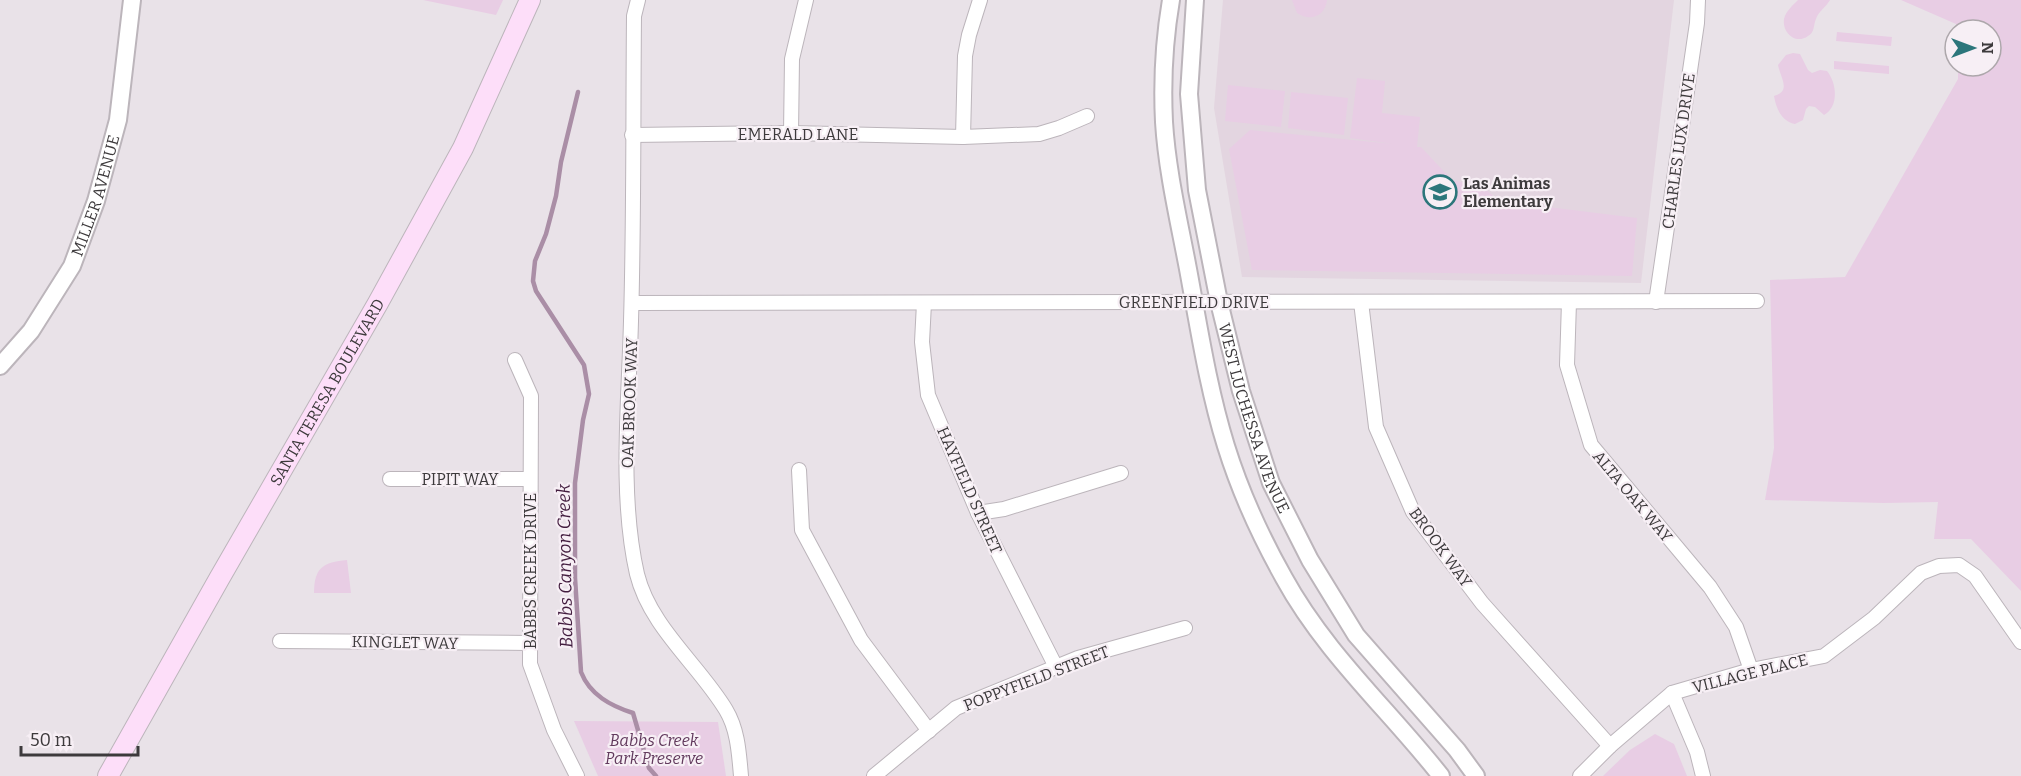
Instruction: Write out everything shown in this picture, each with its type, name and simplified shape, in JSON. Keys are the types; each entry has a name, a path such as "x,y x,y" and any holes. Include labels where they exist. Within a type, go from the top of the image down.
{"main road":[{"name":"SANTA TERESA BOULEVARD","path":"108,776 378,303 463,148 530,0"}],"street":[{"name":"MILLER AVENUE","path":"0,366 31,331 72,266 96,201 117,120 132,0"},
{"name":"OAK BROOK WAY","path":"638,0 634,16 632,303 627,488 629,532 644,598 727,711 738,740 741,776"},
{"path":"791,133 792,59 806,0"},
{"path":"963,137 965,56 980,0"},
{"name":"WEST LUCHESSA AVENUE","path":"1170,0 1163,77 1164,124 1175,200 1207,374 1226,447 1245,497 1284,579 1331,649 1442,776"},
{"name":"WEST LUCHESSA AVENUE","path":"1195,0 1189,94 1197,190 1219,302 1241,391 1271,483 1310,560 1356,636 1457,750 1476,776"},
{"name":"CHARLES LUX DRIVE","path":"1656,302 1697,23 1698,0"},
{"name":"EMERALD LANE","path":"632,135 791,133 963,137 1039,134 1087,116"},
{"name":"GREENFIELD DRIVE","path":"632,303 1757,301"},
{"name":"BROOK WAY","path":"1361,302 1376,427 1413,512 1482,603 1610,746"},
{"name":"ALTA OAK WAY","path":"1569,302 1567,365 1591,445 1710,587 1736,627 1751,670"},
{"name":"HAYFIELD STREET","path":"924,303 922,342 928,395 978,513 1056,667"},
{"name":"BABBS CREEK DRIVE","path":"515,360 531,396 530,664 554,730 577,776"},
{"path":"799,470 802,530 861,640 929,731"},
{"path":"978,513 1004,509 1121,473"},
{"name":"PIPIT WAY","path":"390,479 529,479"},
{"name":"VILLAGE PLACE","path":"1580,776 1610,746 1672,693 1751,670 1824,656 1874,618 1921,573 1939,566 1959,565 1975,576 2021,642"},
{"name":"POPPYFIELD STREET","path":"874,776 956,708 1078,658 1185,628"},
{"name":"KINGLET WAY","path":"280,641 530,643"},
{"path":"1672,693 1697,752 1703,776"}],"shaded area":[{"name":"Las Animas Elementary","path":"1223,0 1674,0 1641,283 1242,277 1214,108"}],"green space":[{"path":"423,0 503,0 496,15"},
{"path":"1292,0 1327,0 1320,14 1307,17 1297,13"},
{"path":"1798,0 1830,0 1817,16 1812,33 1799,39 1788,33 1784,24 1786,13"},
{"path":"1901,0 2021,0 2021,591 1971,539 1934,539 1938,502 1765,500 1774,448 1770,280 1845,277 1958,78 2003,78 2003,18 1943,18"},
{"path":"1837,32 1892,37 1891,46 1836,41"},
{"path":"1800,54 1812,73 1820,70 1827,71 1833,82 1835,95 1832,106 1824,115 1815,107 1809,106 1803,120 1795,124 1786,120 1780,113 1774,96 1779,94 1784,87 1778,65 1786,55"},
{"path":"1834,61 1889,66 1889,74 1834,69"},
{"path":"1357,78 1385,81 1382,113 1420,117 1417,147 1421,147 1452,180 1483,187 1499,201 1637,218 1632,276 1252,270 1229,149 1250,130 1394,144 1350,138"},
{"path":"1228,85 1285,91 1281,127 1225,121"},
{"path":"1291,92 1348,98 1344,135 1288,128"},
{"path":"347,560 351,593 314,593 314,584 322,568 332,562"},
{"name":"Babbs Creek Park Preserve","path":"574,721 718,722 726,776 598,776"},
{"path":"1655,734 1674,744 1687,776 1603,776 1630,750"}],"waterway":[{"name":"Babbs Canyon Creek","path":"578,92 561,162 556,196 546,234 535,261 533,281 536,291 584,365 589,394 583,420 575,483 575,578 581,672 590,687 602,698 633,713 649,768 656,776"}],"place":[{"name":"Las Animas Elementary","path":"1440,192"}]}
